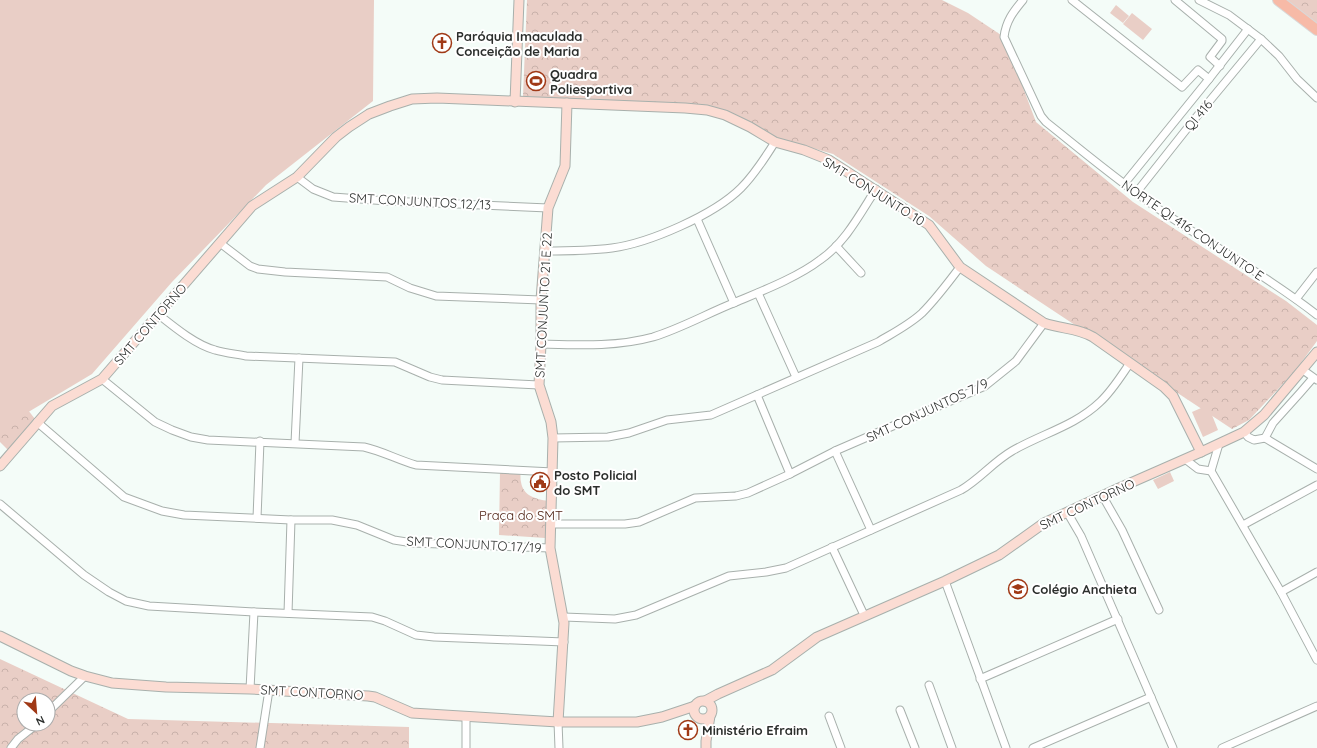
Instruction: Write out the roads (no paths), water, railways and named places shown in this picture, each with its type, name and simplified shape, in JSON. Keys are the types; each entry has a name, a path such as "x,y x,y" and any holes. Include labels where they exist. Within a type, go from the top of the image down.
{"main road":[{"path":"1278,0 1317,30"}],"street":[{"path":"516,102 519,0"},
{"path":"1072,0 1182,87 1198,70 1209,80"},
{"path":"1175,0 1222,39 1210,57 1220,66"},
{"path":"1199,0 1229,15 1261,38 1279,56 1297,79 1317,98"},
{"name":"NORTE QI 416 CONJUNTO E","path":"1019,1 1005,28 1004,37 1041,116 1046,122 1136,193 1296,299 1317,315"},
{"path":"1124,184 1209,80 1248,29"},
{"name":"QI 416","path":"1136,193 1261,38"},
{"name":"SMT CONJUNTO 10","path":"297,177 336,137 349,127 369,114 412,99 437,98 707,110 725,115 750,127 775,142 804,150 829,160 876,189 929,225 960,267 1044,324 1057,328 1069,328 1084,332 1105,344 1168,390 1183,414 1201,452"},
{"path":"1192,101 1195,106 1202,111"},
{"name":"SMT CONJUNTO 21 E 22","path":"558,722 564,642 564,617 550,548 553,438 539,385 541,300 548,208 565,166 568,103"},
{"path":"1184,110 1191,116 1193,121"},
{"path":"544,251 586,251 613,248 660,235 697,219 726,202 741,188 761,164 775,142"},
{"name":"SMT CONJUNTOS 12/13","path":"297,177 313,189 333,196 360,199 548,208"},
{"name":"SMT CONTORNO","path":"0,466 52,406 102,379 252,206 297,177"},
{"path":"541,344 594,345 628,342 651,337 675,329 758,293 802,272 821,260 836,246 856,220 876,189"},
{"path":"697,219 734,303"},
{"path":"220,243 250,266 258,269 285,272 387,277 410,288 436,296 541,300"},
{"path":"836,246 861,274"},
{"path":"553,438 608,437 667,420 711,416 796,377 878,342 903,327 922,313 941,292 960,267"},
{"path":"1296,299 1317,272"},
{"path":"758,293 796,377"},
{"path":"158,315 177,330 214,350 246,356 395,362 430,377 442,380 539,385"},
{"name":"SMT CONJUNTOS 7/9","path":"551,524 625,524 639,522 695,498 736,496 748,493 835,451 985,386 1016,361 1032,342 1044,324"},
{"name":"SMT CONTORNO","path":"0,636 85,676 125,684 368,696 375,697 412,713 466,717 558,722 637,722 677,713 696,713 705,719 709,708 732,688 772,670 817,637 864,615 945,581 999,555 1037,527 1066,512 1244,432 1264,415 1317,352"},
{"path":"295,443 299,358"},
{"path":"564,617 615,619 636,615 729,576 772,572 786,568 961,490 972,483 1000,458 1011,451 1067,425 1092,409 1112,389 1130,363"},
{"path":"1265,438 1273,423 1315,379 1303,370"},
{"path":"102,379 155,422 191,437 208,440 260,441 364,447 376,449 403,462 416,465 553,472"},
{"path":"757,395 790,474"},
{"path":"1264,415 1273,423"},
{"name":"SMT CONJUNTO 17/19","path":"37,422 124,497 173,514 291,520 332,520 357,524 394,540 413,543 550,548"},
{"path":"1244,432 1248,437 1254,440 1265,438 1317,469"},
{"path":"257,518 260,441"},
{"path":"1219,444 1211,471 1281,592 1317,659"},
{"path":"835,451 871,530"},
{"path":"1185,459 1198,469 1211,471"},
{"path":"1243,525 1317,486"},
{"path":"1102,496 1122,530 1159,610"},
{"path":"0,504 84,575 109,592 126,600 149,606 254,612 372,616 416,635 564,642"},
{"path":"1066,512 1081,536 1173,748"},
{"path":"288,613 291,520"},
{"path":"832,547 864,615"},
{"path":"1281,592 1317,572"},
{"path":"945,581 1006,748"},
{"path":"250,689 254,612"},
{"path":"980,679 1118,619"},
{"path":"56,704 85,676"},
{"path":"929,685 952,748"},
{"path":"260,748 268,690"},
{"path":"1033,748 1151,697"},
{"name":"SMT CONTORNO","path":"696,713 700,702 709,708"},
{"path":"1222,748 1317,706"},
{"path":"706,745 709,708"},
{"path":"900,710 915,748"},
{"path":"696,713 706,745"},
{"path":"830,716 841,748"},
{"path":"466,717 466,748"},
{"path":"558,722 559,748"},
{"path":"11,748 26,732"}],"place":[{"name":"Paróquia Imaculada Conceição de Maria","path":"442,43"},
{"name":"Quadra Poliesportiva","path":"536,81"},
{"name":"Posto Policial do SMT","path":"540,482"},
{"name":"Colégio Anchieta","path":"1018,589"},
{"name":"Ministério Efraim","path":"688,730"}],"park label":[{"name":"Praça do SMT","path":"521,515"}]}
